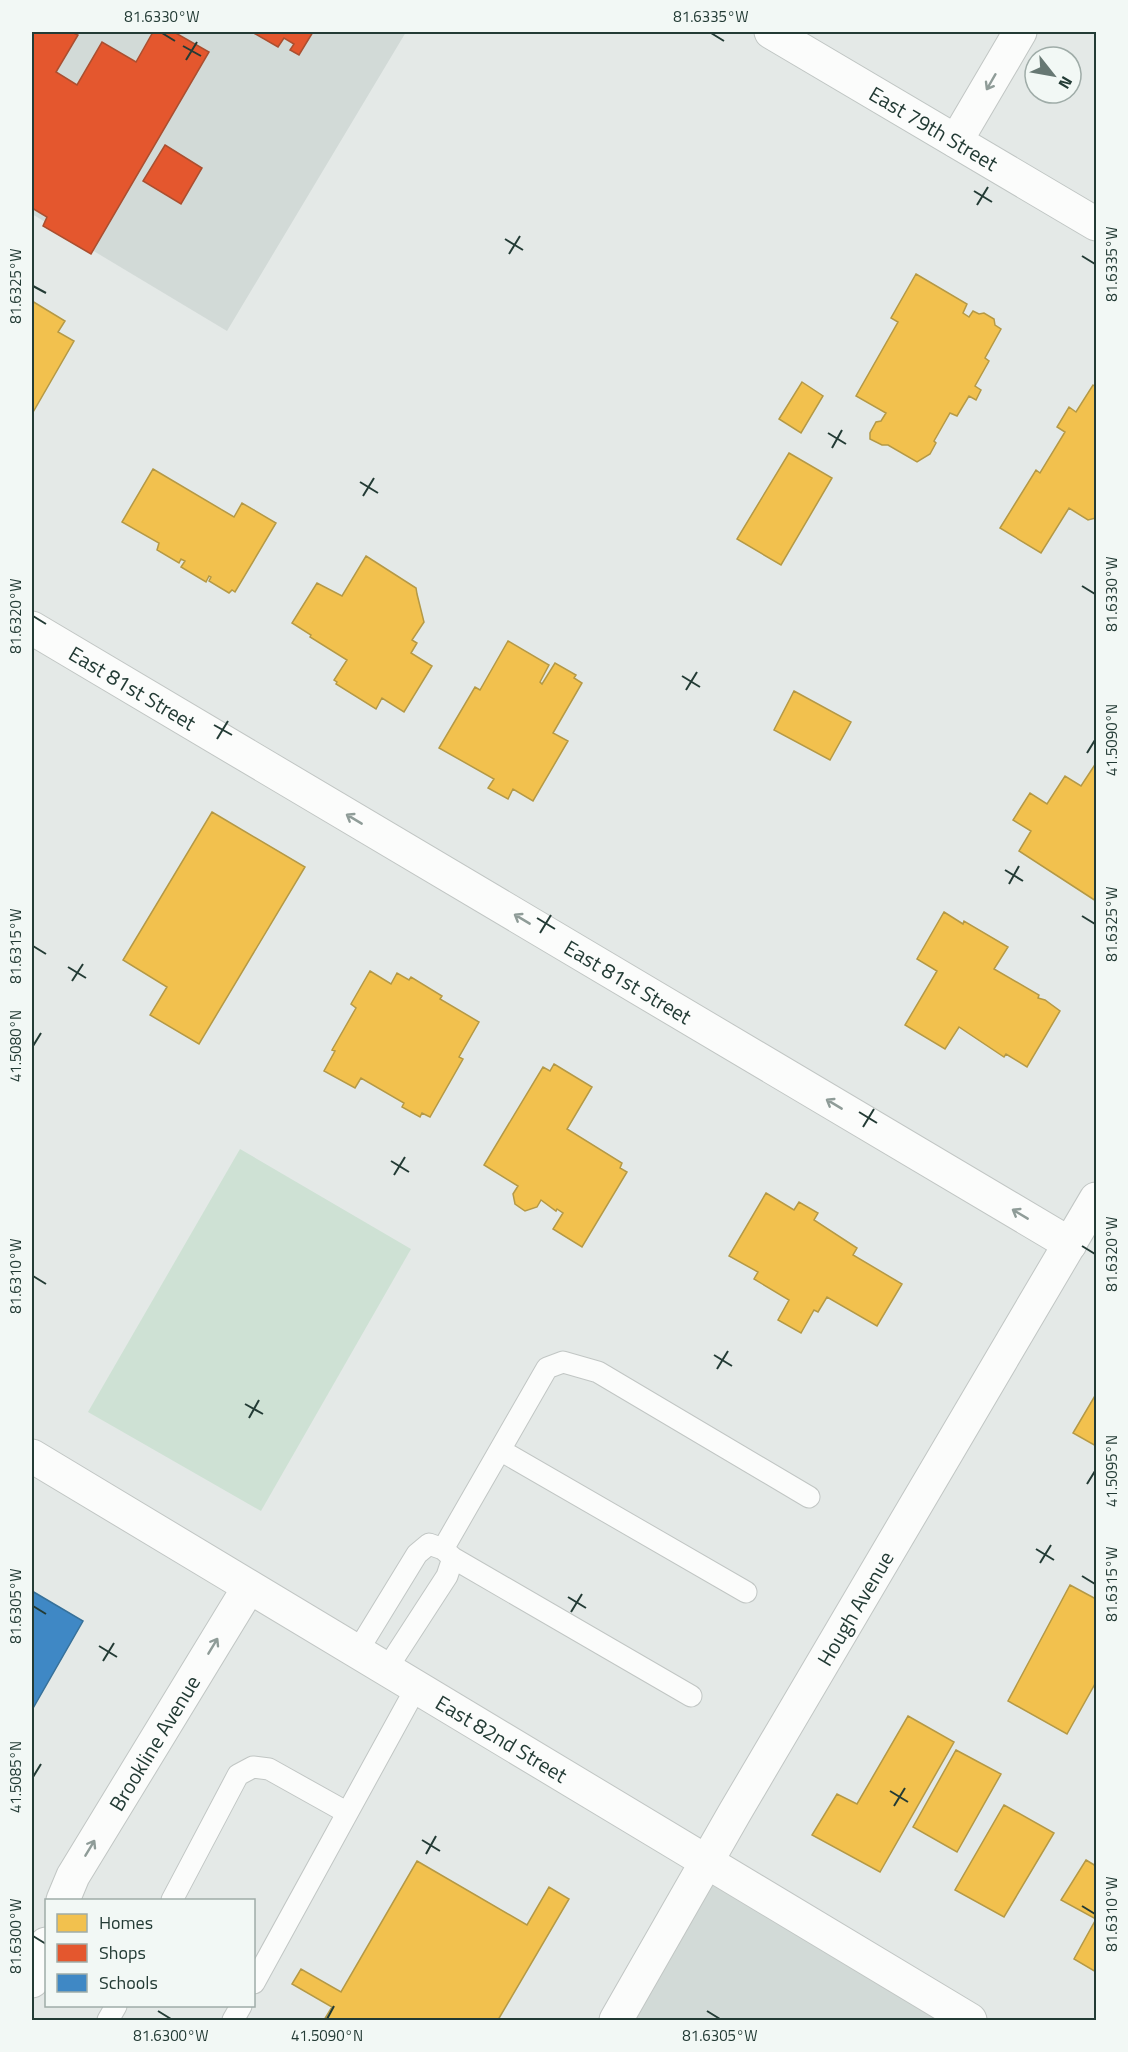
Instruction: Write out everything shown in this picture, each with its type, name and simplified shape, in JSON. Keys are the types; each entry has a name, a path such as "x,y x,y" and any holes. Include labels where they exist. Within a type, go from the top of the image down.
{"street":[{"name":"East 79th Street","path":"771,32 1096,224"},
{"path":"956,141 1020,32"},
{"name":"East 81st Street","path":"32,628 1086,1225"},
{"name":"Hough Avenue","path":"616,2020 706,1862 1086,1225"},
{"name":"East 82nd Street","path":"32,1456 970,2020"},
{"name":"Brookline Avenue","path":"63,1899 73,1876 249,1587"},
{"path":"32,1980 45,1947"}],"lane":[{"path":"386,1670 447,1576 448,1554 500,1450 547,1368 562,1362 598,1372 809,1497"},
{"path":"500,1450 746,1593"},
{"path":"357,1652 417,1554 429,1545 691,1696"},
{"path":"255,1981 416,1688"},
{"path":"173,1899 238,1775 253,1767 269,1769 346,1812"},
{"path":"233,2020 241,2007"}],"shaded area":[{"path":"32,32 406,32 227,331 32,214"},
{"path":"706,1862 970,2020 616,2020"}],"green space":[{"path":"240,1149 411,1249 261,1511 88,1412"}],"building: Homes":[{"path":"916,274 967,304 963,313 969,317 973,311 979,314 984,313 994,319 995,325 1001,329 985,358 989,361 975,386 981,390 976,400 969,396 957,416 950,413 934,441 936,443 930,454 917,462 888,445 882,445 870,439 870,433 876,422 881,421 886,413 856,396 898,322 891,318"},
{"path":"32,301 65,321 58,332 74,341 32,414"},
{"path":"802,382 823,396 801,433 779,419"},
{"path":"1093,385 1096,387 1096,518 1088,520 1069,508 1041,553 1000,528 1036,470 1040,473 1065,432 1057,427 1069,407 1076,412"},
{"path":"789,453 832,478 781,565 737,539"},
{"path":"153,469 234,517 242,503 276,523 235,592 232,590 229,593 209,581 211,577 209,576 206,582 181,567 185,561 181,559 179,563 157,550 159,543 122,522"},
{"path":"366,556 416,588 424,622 412,640 417,643 411,653 432,666 404,712 382,698 376,709 336,684 334,680 347,660 292,623 317,583 342,596"},
{"path":"508,641 549,665 540,682 542,684 555,663 576,675 574,678 582,683 553,733 568,741 533,801 513,789 508,799 488,788 494,779 439,748 475,687 480,690"},
{"path":"794,691 851,722 830,760 774,730"},
{"path":"1096,763 1096,901 1019,851 1031,831 1013,820 1030,793 1047,804 1065,776 1081,786"},
{"path":"212,812 305,867 199,1044 150,1015 167,987 123,960"},
{"path":"944,912 1008,947 994,969 1039,995 1038,998 1045,1000 1060,1011 1027,1067 1006,1054 1004,1057 959,1027 945,1049 905,1025 937,971 917,959"},
{"path":"370,971 391,984 397,973 409,980 411,977 442,996 440,999 479,1022 459,1057 463,1059 430,1117 422,1113 420,1117 402,1107 404,1103 361,1078 355,1088 324,1071 335,1051 332,1050 356,1008 351,1004"},
{"path":"554,1064 592,1087 567,1129 622,1163 620,1168 627,1172 582,1247 553,1229 563,1213 557,1209 556,1211 541,1200 537,1207 525,1211 515,1204 513,1194 518,1186 484,1165 543,1067 550,1071"},
{"path":"766,1193 794,1210 799,1202 818,1213 814,1220 857,1248 853,1255 902,1284 877,1326 827,1297 818,1312 814,1310 801,1333 778,1320 789,1300 754,1279 758,1272 729,1256"},
{"path":"1096,1394 1096,1446 1073,1433"},
{"path":"1070,1585 1096,1599 1096,1682 1067,1734 1008,1701"},
{"path":"908,1716 954,1742 880,1872 812,1835 837,1794 857,1804"},
{"path":"956,1750 1001,1774 957,1852 913,1827"},
{"path":"1004,1805 1054,1833 1004,1917 955,1890"},
{"path":"1086,1860 1096,1866 1096,1919 1061,1900"},
{"path":"417,1861 527,1925 549,1887 569,1899 498,2020 324,2020 332,2007 292,1984 301,1969 341,1992"},
{"path":"1096,1919 1096,1972 1074,1959"}],"building: Shops":[{"path":"32,32 71,32 78,35 56,72 77,85 102,42 136,62 153,32 174,32 209,52 91,254 43,226 47,217 32,208"},
{"path":"252,32 313,32 299,55 290,50 294,44 284,38 278,47"},
{"path":"165,145 202,168 181,204 143,181"}],"building: Schools":[{"path":"32,1591 83,1621 32,1710"}]}
